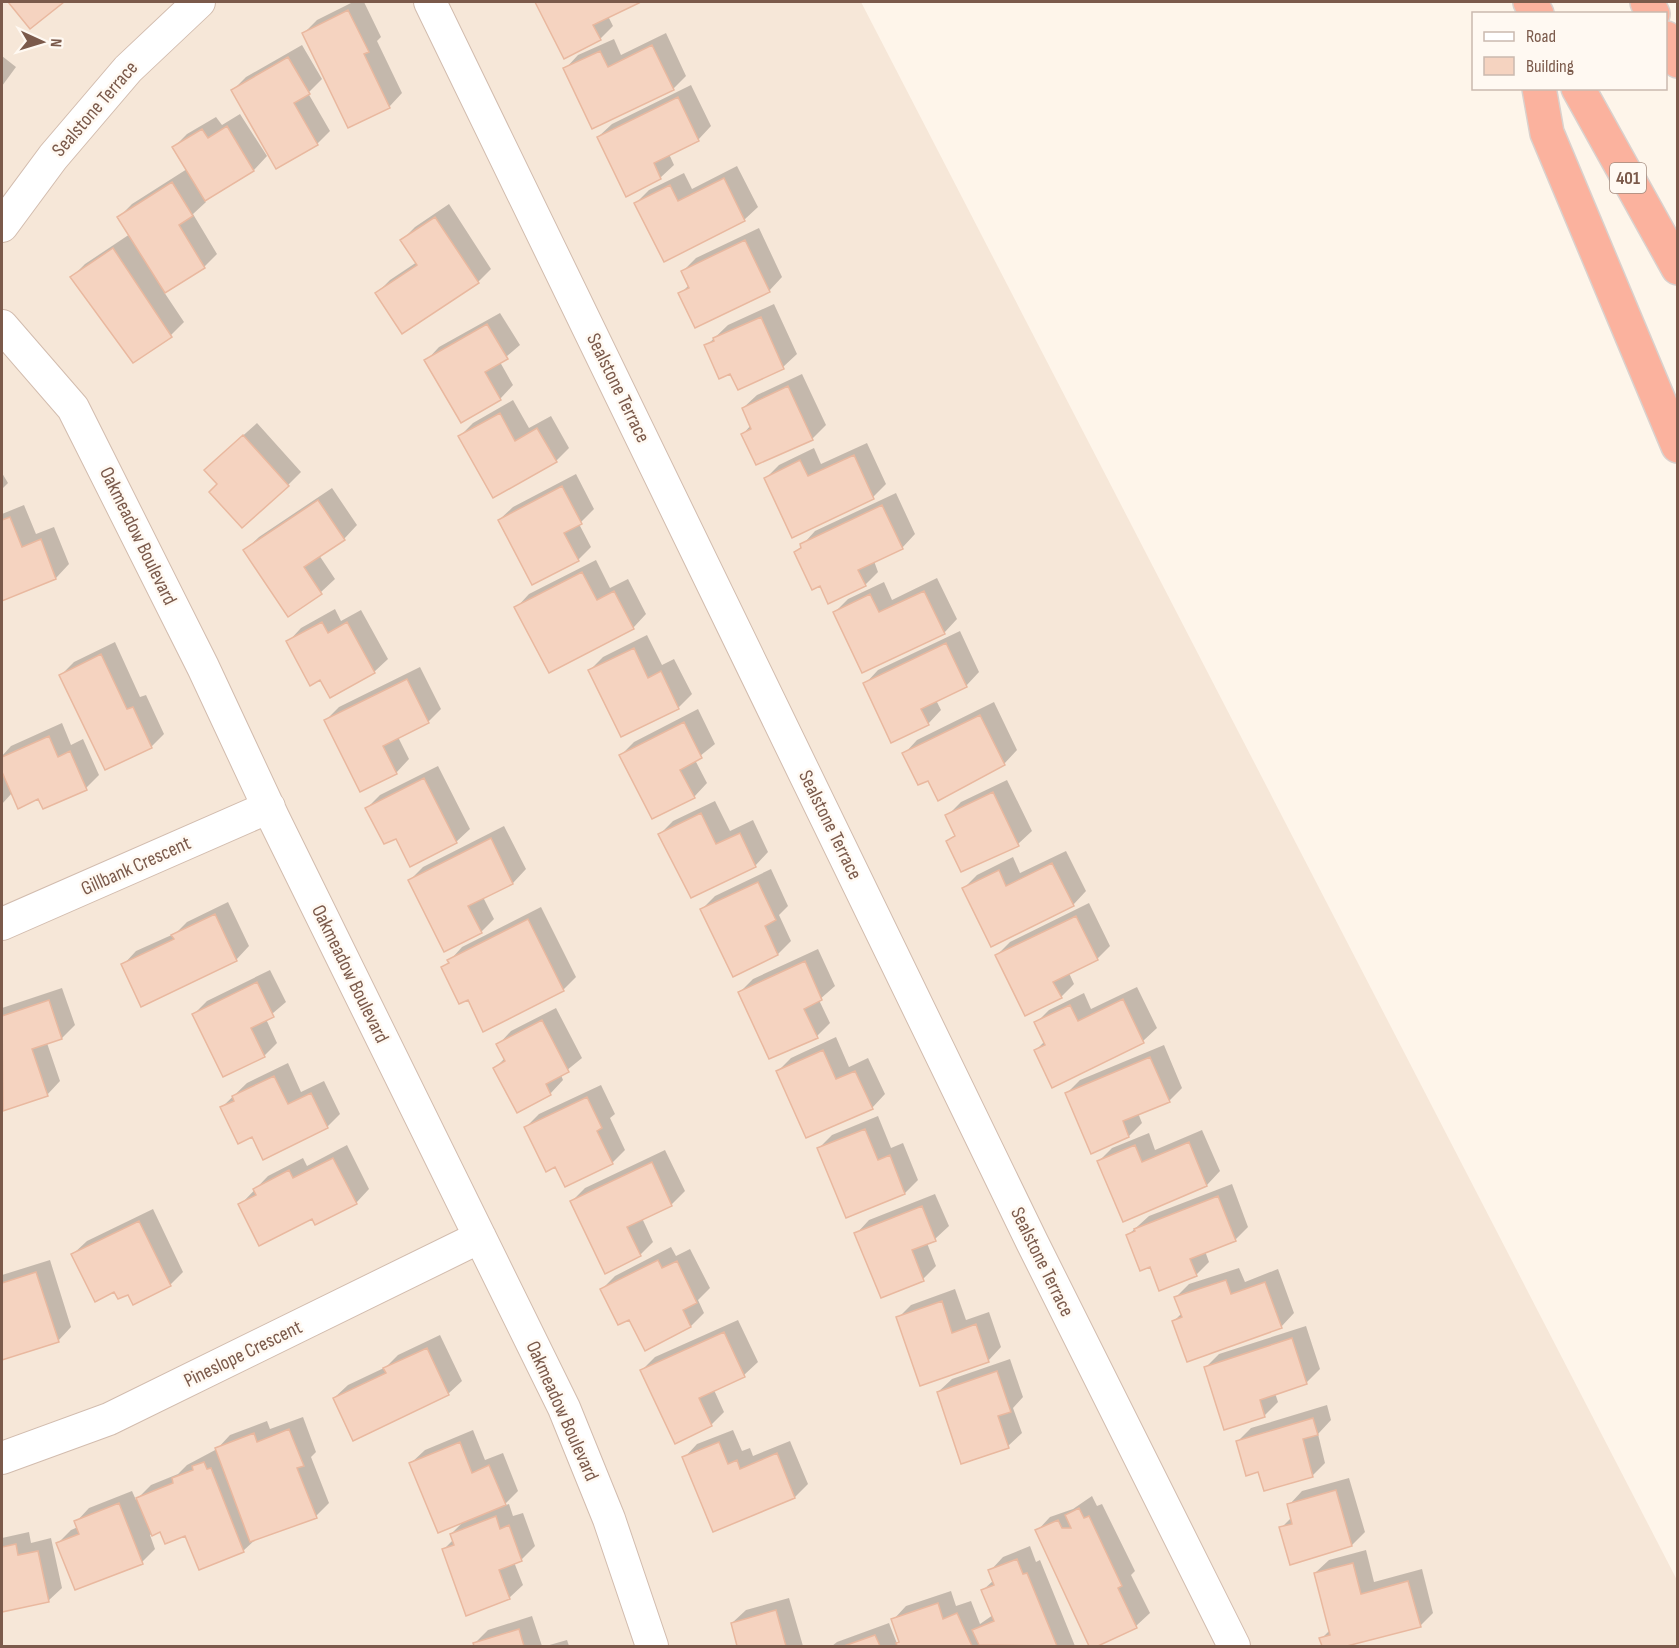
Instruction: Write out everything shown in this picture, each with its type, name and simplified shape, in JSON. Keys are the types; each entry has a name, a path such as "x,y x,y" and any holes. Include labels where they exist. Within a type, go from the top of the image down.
{"highway":[{"path":"1667,42 1677,61"},
{"path":"1539,90 1547,133 1677,446"},
{"name":"401","path":"1579,90 1677,268"}],"street":[{"name":"Sealstone Terrace","path":"2,226 53,157 128,69 199,2"},
{"name":"Sealstone Terrace","path":"430,2 1021,1220 1234,1647"},
{"name":"Oakmeadow Boulevard","path":"2,326 73,408 203,668 564,1408 609,1519 652,1647"},
{"name":"Gillbank Crescent","path":"2,924 269,807"},
{"name":"Pineslope Crescent","path":"2,1458 109,1419 480,1237"}],"shaded area":[{"path":"2,2 861,2 1677,1580 1677,1646 2,1646"}],"building":[{"path":"8,2 64,2 30,29"},
{"path":"535,2 639,3 593,25 601,40 564,59"},
{"path":"348,10 369,52 364,54 390,108 348,128 302,33"},
{"path":"652,45 674,90 592,129 563,68 600,51 608,67"},
{"path":"288,57 310,94 294,103 318,145 276,169 231,90"},
{"path":"678,97 699,141 654,163 661,179 626,197 597,137"},
{"path":"227,126 254,171 205,201 172,147 202,129 208,138"},
{"path":"724,178 745,221 664,262 634,203 670,185 678,201"},
{"path":"172,182 193,216 179,225 205,268 165,293 117,217"},
{"path":"435,217 479,283 402,334 375,293 417,265 400,240"},
{"path":"745,240 770,292 695,328 678,293 689,288 681,271"},
{"path":"113,248 172,337 133,363 70,277"},
{"path":"761,317 784,369 738,390 730,374 719,379 704,345 714,341 713,338"},
{"path":"487,324 508,359 485,372 501,400 461,423 424,360"},
{"path":"788,386 813,440 756,465 741,434 751,429 742,408"},
{"path":"500,413 515,441 537,428 557,462 493,498 458,436"},
{"path":"243,435 289,486 242,528 209,492 217,484 204,470"},
{"path":"854,455 874,499 792,538 764,478 800,460 808,476"},
{"path":"562,486 582,524 564,533 579,561 532,585 498,520"},
{"path":"318,500 345,540 304,567 322,594 288,617 243,550"},
{"path":"882,505 903,549 858,570 866,586 828,604 820,586 812,590 794,552 801,548 800,544"},
{"path":"10,517 22,547 41,539 56,579 2,601 2,520"},
{"path":"582,572 597,600 614,591 634,629 549,673 514,607"},
{"path":"924,591 945,634 862,673 833,612 870,594 879,612"},
{"path":"322,622 328,633 347,622 375,673 330,698 320,680 310,686 286,641"},
{"path":"946,643 967,687 921,709 929,725 891,743 863,683"},
{"path":"634,648 648,678 661,671 679,709 621,737 588,670"},
{"path":"101,654 127,709 133,707 152,748 105,770 59,675"},
{"path":"407,679 429,723 383,746 397,774 360,792 324,720"},
{"path":"980,715 1005,765 938,801 928,781 918,785 902,753"},
{"path":"684,722 702,758 680,770 695,798 652,819 619,755"},
{"path":"49,736 58,757 70,751 87,790 43,809 38,799 18,809 2,772 2,757"},
{"path":"424,778 457,843 410,867 396,839 384,844 365,808"},
{"path":"993,792 1019,846 961,872 946,841 955,836 945,815"},
{"path":"701,813 716,844 740,833 756,867 691,898 658,834"},
{"path":"491,838 513,884 468,906 482,933 444,952 408,880"},
{"path":"1052,863 1074,906 991,947 962,888 999,870 1006,886"},
{"path":"758,882 776,920 765,926 778,955 733,977 700,909"},
{"path":"215,914 237,961 141,1007 121,964 174,939 171,935"},
{"path":"1076,916 1098,960 1053,982 1062,998 1025,1016 995,955"},
{"path":"528,919 564,991 483,1032 468,1000 459,1004 441,967 449,963 447,960"},
{"path":"805,961 822,1000 804,1009 818,1038 769,1059 738,992"},
{"path":"257,982 274,1017 251,1028 265,1057 223,1077 192,1014"},
{"path":"1123,999 1144,1043 1052,1088 1034,1050 1045,1045 1034,1022 1070,1005 1078,1021"},
{"path":"49,1000 62,1039 32,1049 48,1096 3,1111 2,1016"},
{"path":"542,1020 569,1072 546,1084 551,1095 517,1113 493,1068 505,1061 496,1044"},
{"path":"823,1050 836,1079 855,1071 873,1109 806,1138 776,1071"},
{"path":"1150,1057 1170,1102 1123,1121 1129,1137 1091,1154 1065,1093"},
{"path":"274,1076 288,1104 311,1093 328,1128 263,1160 252,1137 238,1144 220,1107 234,1101 232,1096"},
{"path":"587,1097 602,1128 597,1131 613,1164 565,1187 555,1167 546,1172 524,1127"},
{"path":"865,1129 878,1160 890,1155 905,1194 846,1218 817,1148"},
{"path":"1189,1142 1207,1186 1123,1222 1097,1161 1135,1145 1142,1162"},
{"path":"333,1158 357,1204 315,1225 312,1219 259,1246 238,1204 256,1195 253,1189 289,1170 293,1178"},
{"path":"652,1162 672,1206 627,1227 641,1256 605,1274 570,1201"},
{"path":"1218,1196 1236,1241 1190,1259 1197,1276 1159,1291 1150,1267 1140,1271 1126,1235 1135,1231 1134,1229"},
{"path":"922,1206 936,1241 912,1250 924,1281 881,1298 854,1233"},
{"path":"139,1221 171,1286 133,1305 128,1295 118,1299 114,1292 95,1302 71,1254"},
{"path":"658,1260 662,1268 677,1261 697,1303 683,1310 691,1327 645,1351 629,1320 618,1325 600,1289"},
{"path":"36,1272 59,1342 2,1360 2,1283"},
{"path":"1226,1280 1231,1294 1265,1282 1282,1328 1187,1362 1172,1321 1182,1317 1174,1297"},
{"path":"942,1301 952,1333 976,1324 989,1362 920,1386 896,1317"},
{"path":"724,1332 745,1377 699,1398 712,1426 675,1444 640,1370"},
{"path":"1292,1338 1307,1384 1260,1400 1265,1417 1224,1430 1204,1367"},
{"path":"427,1348 449,1395 353,1441 333,1398 386,1373 383,1368"},
{"path":"997,1371 1011,1412 998,1416 1009,1448 961,1464 937,1392"},
{"path":"1313,1418 1318,1435 1303,1439 1313,1477 1264,1491 1258,1472 1246,1476 1236,1441"},
{"path":"289,1429 304,1466 297,1468 317,1518 250,1542 215,1448 254,1433 257,1442"},
{"path":"460,1442 472,1473 489,1465 506,1505 438,1533 409,1463"},
{"path":"719,1442 728,1464 737,1460 740,1469 777,1453 795,1498 713,1532 682,1457"},
{"path":"204,1462 207,1469 211,1468 244,1552 199,1570 185,1536 165,1544 160,1532 152,1536 136,1498 173,1483 172,1478 193,1470 192,1466"},
{"path":"1336,1490 1352,1546 1290,1565 1279,1527 1292,1524 1287,1504"},
{"path":"119,1503 143,1564 75,1590 56,1543 79,1534 74,1521"},
{"path":"1079,1508 1084,1518 1089,1516 1122,1586 1118,1588 1137,1628 1098,1646 1089,1646 1035,1530 1058,1520 1062,1528 1071,1528 1065,1515"},
{"path":"496,1516 500,1529 509,1525 522,1561 499,1570 510,1599 466,1616 442,1549 454,1545 450,1534"},
{"path":"16,1544 18,1555 38,1551 49,1602 2,1612 2,1547"},
{"path":"1017,1559 1023,1574 1027,1573 1057,1646 979,1645 972,1630 994,1621 981,1590 994,1585 988,1570"},
{"path":"1353,1563 1361,1594 1408,1581 1421,1627 1347,1646 1322,1646 1319,1638 1330,1635 1314,1573"},
{"path":"938,1603 943,1619 957,1613 972,1646 897,1646 896,1643 899,1642 891,1619"},
{"path":"776,1610 786,1646 737,1646 731,1623"},
{"path":"519,1629 524,1646 474,1646 473,1643"},
{"path":"875,1635 880,1646 844,1646"}]}
